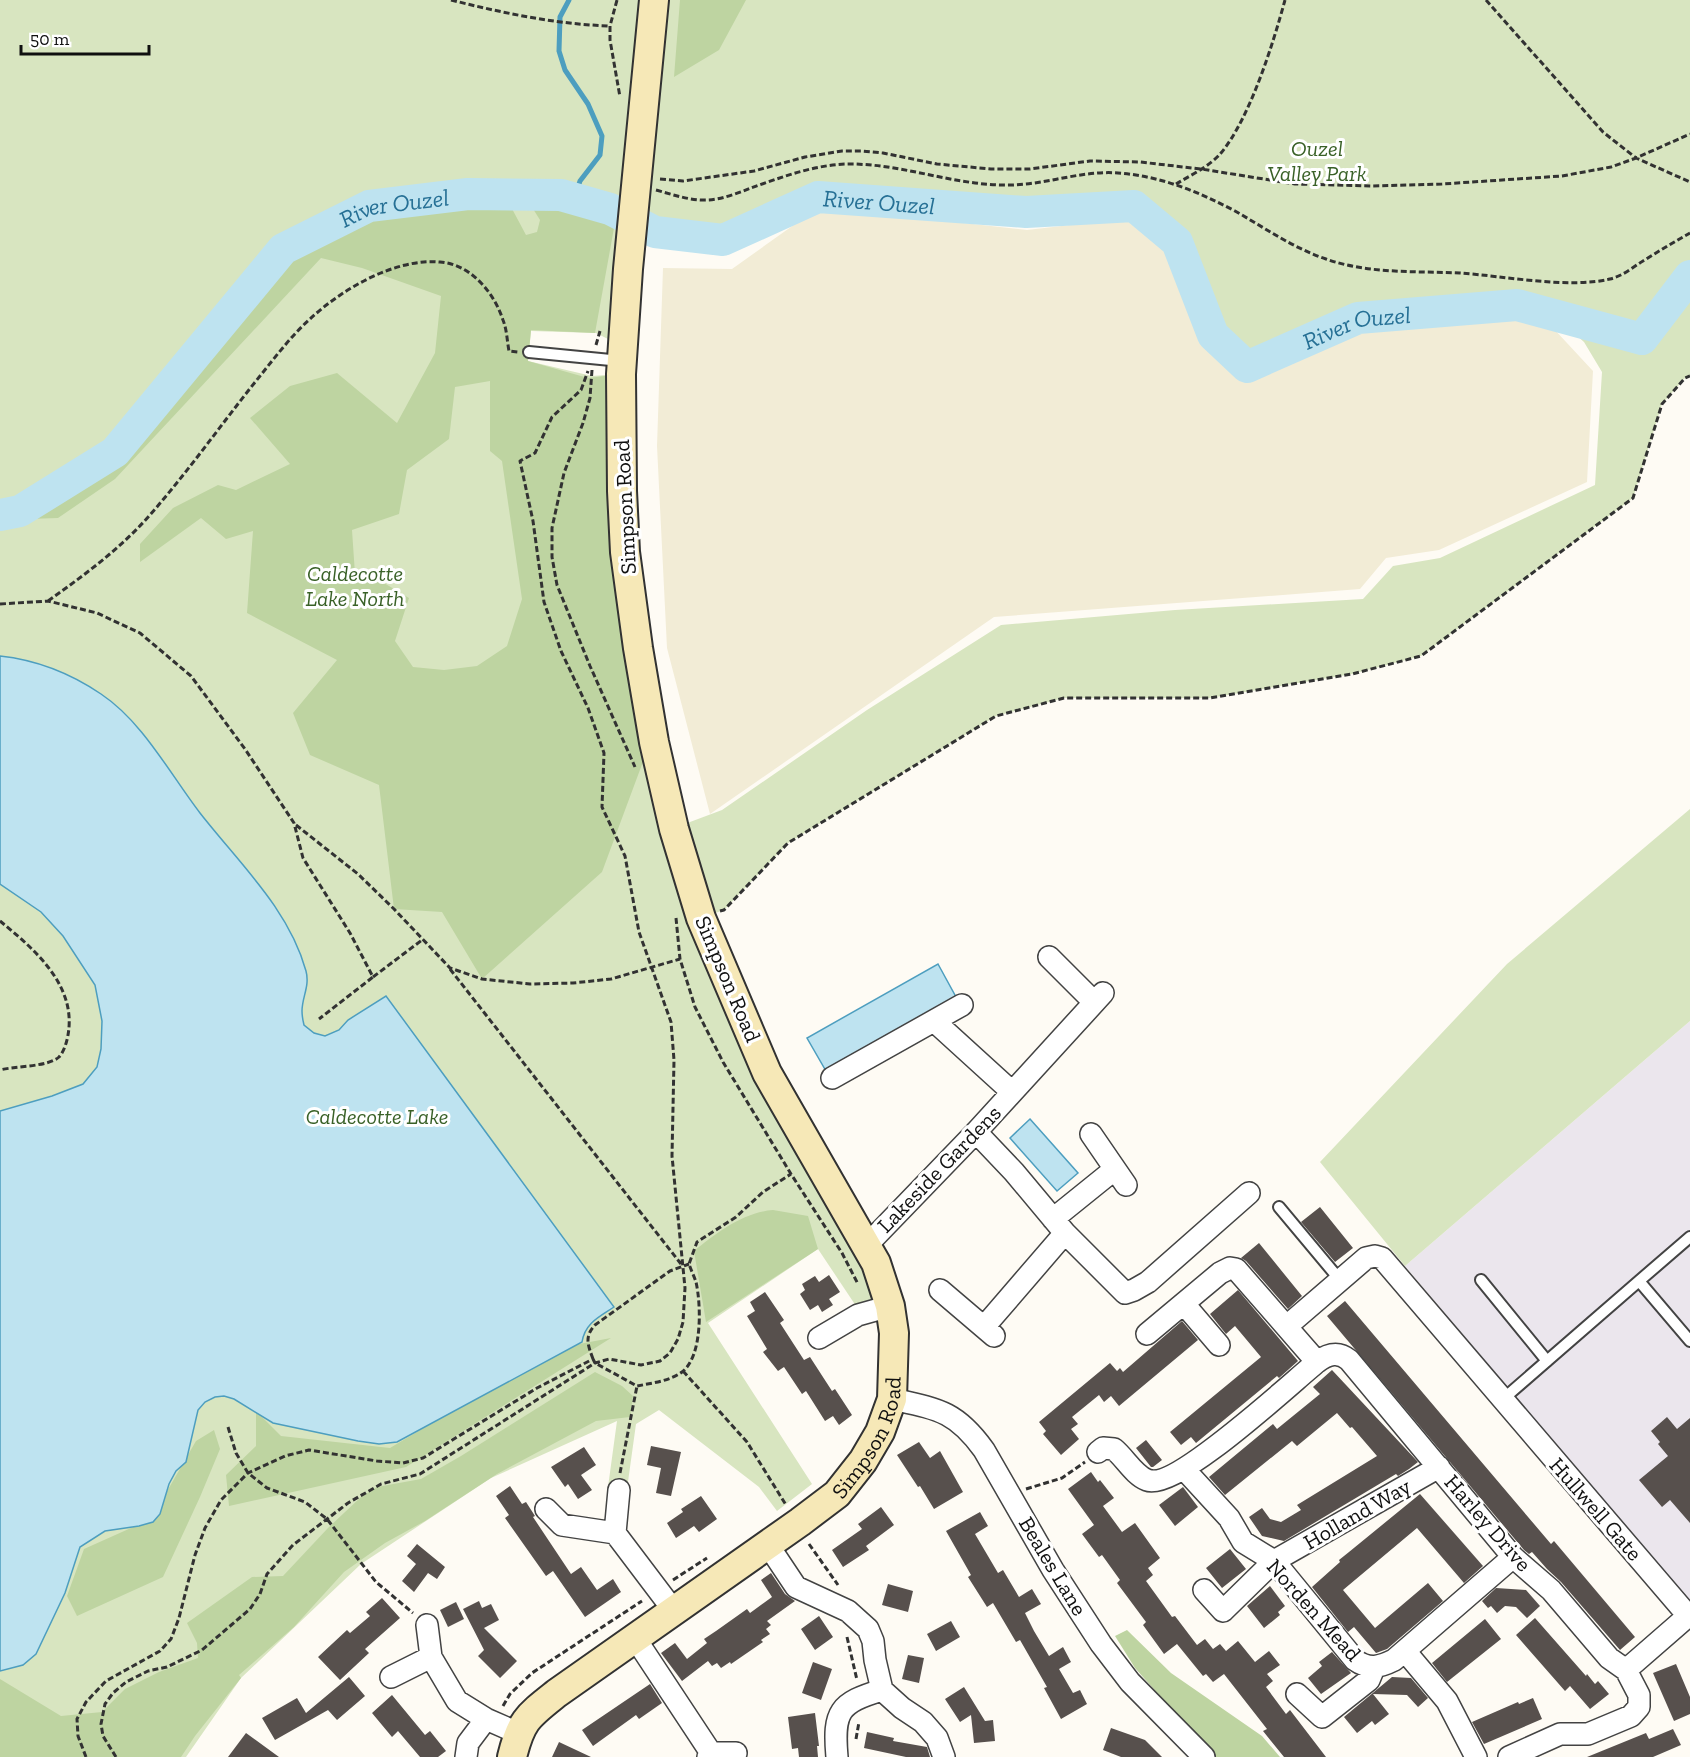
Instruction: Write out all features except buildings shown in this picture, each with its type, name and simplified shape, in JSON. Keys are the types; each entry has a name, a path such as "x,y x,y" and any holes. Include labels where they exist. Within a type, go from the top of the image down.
{"street":[{"name":"Simpson Road","path":"502,1733 635,1638 666,1601 768,1545 837,1494 863,1461 880,1432 892,1400 894,1333 880,1309 876,1263 767,1073 689,923 638,648 625,552 621,361 654,0"},
{"name":"Lakeside Gardens","path":"866,1246 1099,998 1049,957"},
{"path":"832,1078 962,1005"},
{"name":"Lakeside Gardens","path":"934,1021 1012,1092"},
{"path":"976,1131 1059,1226 1125,1293 1148,1282 1249,1192"},
{"path":"940,1290 989,1331 1059,1226 1120,1177 1091,1134"},
{"name":"Hullwell Gate","path":"1287,1326 1366,1258 1375,1256 1382,1258 1689,1617"},
{"path":"1098,1452 1103,1448 1114,1449 1140,1476 1147,1480 1161,1480 1202,1458 1317,1362 1236,1269 1224,1270 1147,1334"},
{"path":"1184,1304 1219,1345"},
{"path":"819,1338 858,1315 880,1309"},
{"name":"Harley Drive","path":"1317,1362 1333,1354 1346,1358 1513,1557 1551,1590 1609,1658 1626,1670"},
{"name":"Beales Lane","path":"892,1400 923,1406 954,1417 970,1431 984,1450 1053,1570 1101,1644 1130,1682 1204,1757"},
{"name":"Holland Way","path":"1204,1590 1223,1611 1274,1561 1439,1467"},
{"name":"Norden Mead","path":"1184,1469 1228,1518 1243,1542 1274,1561 1355,1660 1365,1666 1374,1668 1386,1664 1405,1652 1513,1557"},
{"path":"619,1490 615,1533 666,1601"},
{"path":"546,1509 562,1525 615,1533"},
{"path":"768,1545 796,1587 848,1611 868,1629 873,1641 882,1690 902,1708 924,1722 937,1738 944,1757"},
{"path":"1509,1757 1560,1734 1588,1734 1631,1716 1639,1707 1640,1695 1626,1670 1689,1617"},
{"path":"427,1625 431,1657 457,1701 502,1733"},
{"path":"635,1638 709,1755 736,1753"},
{"path":"1405,1652 1447,1701 1476,1757"},
{"path":"391,1677 431,1657"},
{"name":"Norden Mead","path":"1297,1694 1322,1717 1368,1680 1374,1668"},
{"path":"837,1757 835,1734 838,1716 846,1704 882,1690"},
{"path":"466,1757 468,1743 502,1733"}],"lane":[{"path":"529,352 621,361"},
{"path":"1279,1207 1340,1280"},
{"path":"1502,1400 1690,1237"},
{"path":"1482,1280 1548,1361"},
{"path":"1640,1281 1690,1341"}],"path":[{"path":"451,0 571,24 610,26"},
{"path":"617,0 610,26 610,40 621,99"},
{"path":"1176,184 1220,154 1235,133 1247,109 1275,36 1285,0"},
{"path":"1486,0 1603,132 1636,158 1690,182"},
{"path":"636,186 754,171 842,151 883,153 937,164 991,169 1030,169 1090,162 1140,162 1295,184 1373,186 1562,176 1611,167 1690,134"},
{"path":"636,186 695,200 712,200 802,172 826,166 850,164 978,184 1007,186 1035,184 1104,172 1153,177 1176,184 1326,259 1382,270 1459,273 1573,283 1610,279 1623,274 1690,233"},
{"path":"48,601 92,569 148,517 310,318 350,288 405,264 426,261 451,263 470,273 485,287 503,320 509,351 529,352"},
{"path":"116,1757 103,1736 101,1724 105,1704 113,1693 126,1682 148,1671 167,1667 202,1650 250,1609 260,1594 267,1574 293,1545 348,1503 381,1484 420,1474 595,1363 609,1359 641,1365 660,1361 670,1353 678,1339 683,1322 685,1288 672,1156 674,1060 671,1022 639,932 625,855 602,807 604,753 588,708 561,651 544,602 533,521 520,462 535,453 552,417 581,390 593,357"},
{"path":"689,923 724,909 788,843 996,717 1064,698 1210,698 1352,674 1421,656 1633,498 1662,404 1685,378 1690,376"},
{"path":"0,604 48,601 97,613 140,633 191,676 245,749 294,824 303,858 350,933 373,977"},
{"path":"294,824 358,874 450,968 682,1265"},
{"path":"0,921 39,955 53,972 69,1009 70,1025 67,1041 59,1056 46,1063 0,1070"},
{"path":"319,1019 422,939"},
{"path":"450,968 482,979 530,984 573,983 611,978 680,959"},
{"path":"689,1264 670,1271 588,1332 586,1342 595,1363 637,1386 663,1381 683,1371 697,1347 699,1311 696,1281 689,1264 697,1242 736,1217 763,1192 791,1174 880,1309"},
{"path":"86,1757 78,1736 77,1719 86,1702 106,1680 160,1651 171,1639 180,1618 195,1555 205,1528 221,1500 248,1473 285,1455 309,1450 403,1463 423,1458 537,1388 593,1359"},
{"path":"683,1371 747,1442 786,1505"},
{"path":"619,1490 619,1478 637,1386"},
{"path":"228,1427 236,1453 248,1473 267,1488 305,1502 327,1520 376,1582 427,1625"},
{"path":"1009,1494 1062,1478 1098,1452"},
{"path":"502,1733 510,1694 532,1673 666,1601 707,1557"}],"shaded area":[{"path":"819,207 1027,230 1131,218 1169,251 1203,343 1245,379 1362,327 1517,318 1554,329 1593,371 1587,482 1439,550 1386,558 1360,589 994,617 710,814 667,648 657,446 663,268 732,269"},
{"path":"1690,1021 1690,1605 1405,1266"}],"green space":[{"name":"Caldecotte Lake","path":"0,0 1690,0 1690,376 1685,378 1662,404 1633,498 1421,656 1352,674 1210,698 1064,698 996,716 788,843 724,910 701,918 890,1306 856,1306 818,1249 708,1323 812,1484 777,1511 759,1487 659,1410 636,1424 627,1489 608,1487 617,1421 491,1478 361,1564 241,1678 186,1757 0,1757","holes":["818,197 1026,212 1134,206 1177,242 1213,335 1247,367 1358,318 1517,305 1554,315 1584,342 1602,372 1595,485 1440,558 1393,566 1363,599 1175,610 1001,625 867,710 722,810 674,828 621,429 621,374 592,376 528,361 531,331 596,333 622,346 632,221 655,232 723,240"]},
{"path":"680,0 746,0 719,50 674,77"},
{"name":"Caldecotte Lake North","path":"530,204 563,206 616,217 595,333 531,330 528,361 588,378 621,374 644,759 602,872 482,979 442,912 394,909 379,785 310,755 293,713 337,660 247,613 253,531 226,539 201,518 140,562 140,544 173,508 218,485 236,490 290,464 250,418 290,386 337,373 397,423 435,353 441,296 362,268 321,258 115,479 58,518 27,519 127,455 171,398 296,254 373,218 510,205 526,235 537,232 540,220","holes":["490,381 490,451 502,461 522,599 507,646 477,666 444,670 413,667 395,641 409,598 379,580 355,574 352,530 399,514 407,470 449,439 455,387"]},
{"path":"1690,809 1690,1021 1405,1266 1320,1162 1507,964"},
{"path":"773,1210 808,1216 818,1249 706,1322 694,1251 741,1219"},
{"path":"611,1338 406,1467 229,1506 226,1475 256,1446 256,1411 281,1436 390,1448 558,1348"},
{"path":"595,1372 622,1386 633,1396 630,1417 596,1421 497,1474 425,1521 385,1543 344,1572 294,1627 239,1675 241,1678 181,1757 0,1757 0,1679 61,1716 102,1712 125,1689 159,1672 198,1658 197,1643 187,1623 252,1577 283,1576 361,1497 377,1487 421,1479"},
{"path":"214,1430 220,1449 163,1577 77,1616 67,1596 84,1549 151,1519 196,1441"},
{"path":"1127,1630 1171,1673 1262,1736 1280,1757 1214,1757 1135,1668 1115,1636"}],"water":[{"name":"Caldecotte Lake","path":"0,656 40,664 65,674 101,694 130,719 155,749 200,813 261,888 288,927 307,976 302,1011 304,1025 314,1033 325,1036 339,1030 348,1020 386,996 614,1307 589,1325 582,1342 397,1442 379,1444 358,1441 273,1423 234,1399 224,1396 205,1402 198,1410 186,1462 176,1471 169,1484 160,1514 153,1522 105,1531 80,1547 65,1593 36,1654 23,1665 0,1671 0,1111 52,1096 83,1084 97,1067 101,1049 102,1021 95,985 63,936 41,912 0,884"},
{"path":"938,964 956,997 826,1071 807,1038"},
{"path":"1030,1119 1078,1173 1057,1191 1010,1138"}],"waterway":[{"path":"569,0 560,17 559,51 565,70 588,104 602,136 600,155 580,181 574,199"},
{"name":"River Ouzel","path":"0,515 20,511 115,452 283,249 369,206 468,194 561,195 610,209 655,232 723,240 818,197 1026,212 1134,206 1177,242 1213,335 1247,367 1358,318 1517,305 1642,339 1690,276"}],"park label":[{"name":"Ouzel Valley Park","path":"1317,160"}]}
